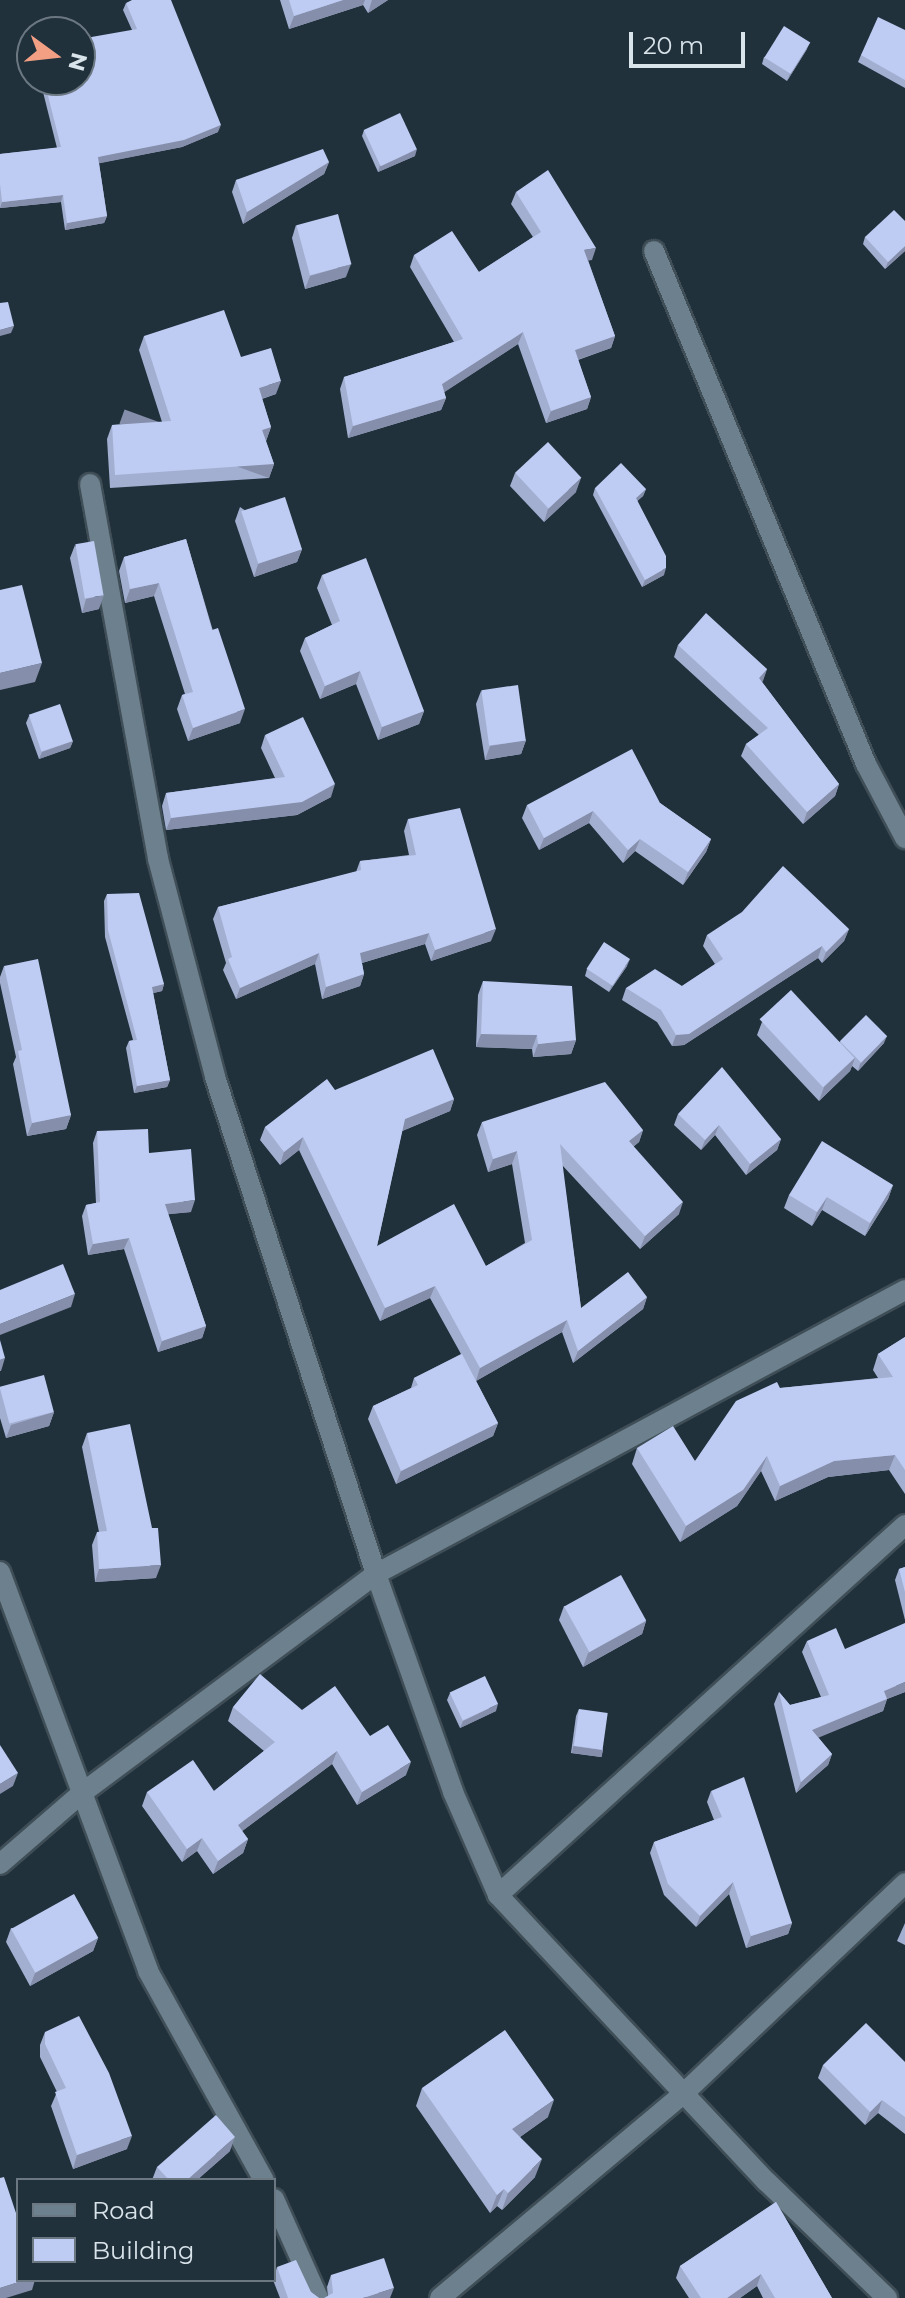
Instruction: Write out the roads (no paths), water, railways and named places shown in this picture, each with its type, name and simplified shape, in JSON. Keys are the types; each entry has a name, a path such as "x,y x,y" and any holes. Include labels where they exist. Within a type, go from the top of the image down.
{"street":[{"path":"654,251 866,764 905,838"},
{"path":"90,484 166,889 215,1077 376,1574 453,1792 498,1895 684,2093 887,2298"},
{"path":"0,1864 82,1793 376,1574 905,1290"},
{"path":"498,1895 905,1525"},
{"path":"0,1572 148,1971 263,2178"},
{"path":"440,2298 684,2093 905,1883"},
{"path":"276,2204 318,2298"}]}
